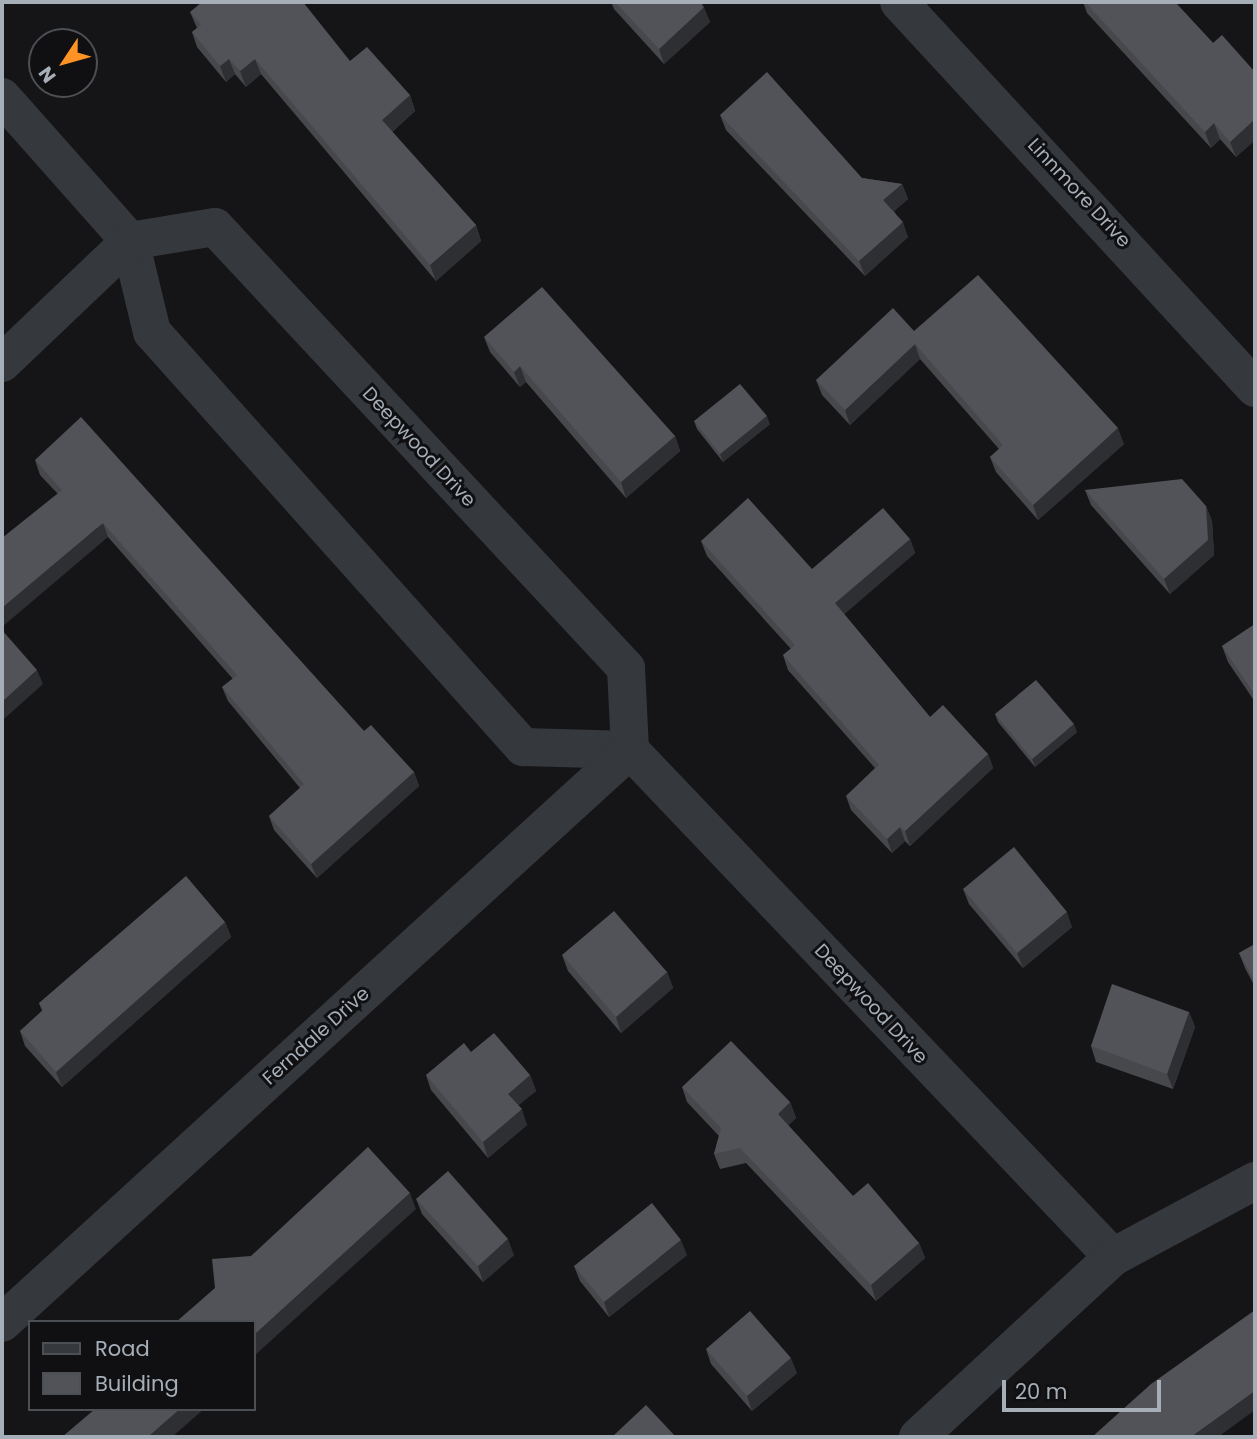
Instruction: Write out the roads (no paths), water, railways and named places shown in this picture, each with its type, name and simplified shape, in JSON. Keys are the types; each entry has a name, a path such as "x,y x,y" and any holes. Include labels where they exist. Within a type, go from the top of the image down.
{"street":[{"name":"Linnmore Drive","path":"899,2 1255,388"},
{"path":"2,97 130,241 152,332 523,747 630,750"},
{"name":"Deepwood Drive","path":"130,241 215,227 626,668 630,750 1113,1257"},
{"path":"2,363 130,241"},
{"name":"Ferndale Drive","path":"2,1323 630,750"},
{"path":"918,1437 1113,1257 1255,1181"}]}
